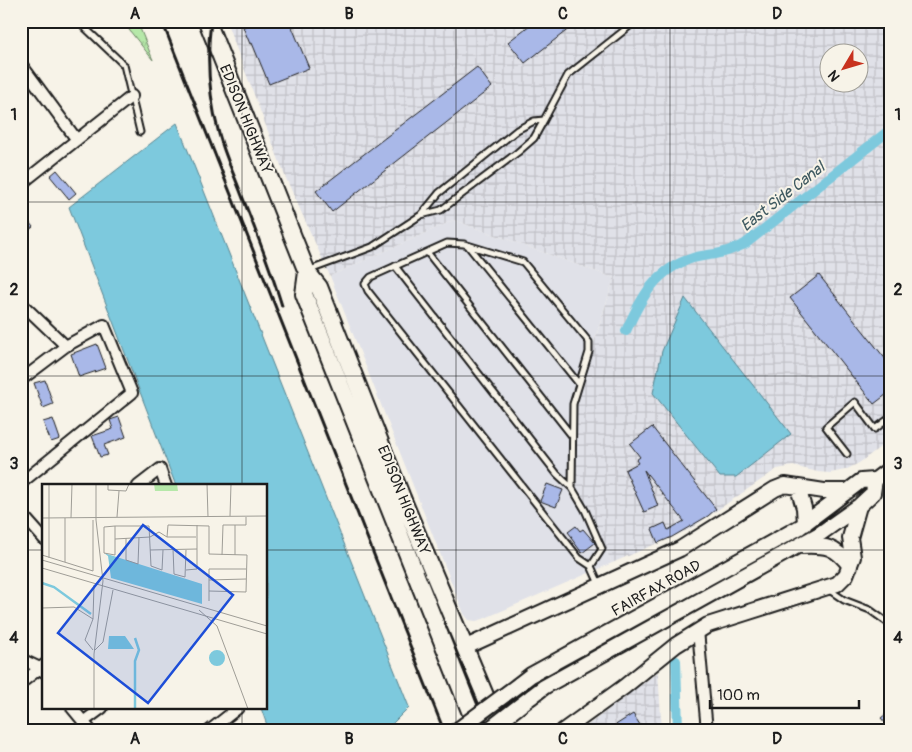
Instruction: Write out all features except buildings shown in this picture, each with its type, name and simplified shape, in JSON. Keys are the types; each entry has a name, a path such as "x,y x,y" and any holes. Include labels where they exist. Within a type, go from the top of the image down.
{"main road":[{"name":"EDISON HIGHWAY","path":"207,21 307,272 318,287 402,498 500,731"},
{"name":"EDISON HIGHWAY","path":"307,272 304,294 478,731"},
{"name":"FAIRFAX ROAD","path":"456,731 531,675 805,524 862,481 875,480 891,468"},
{"name":"FAIRFAX ROAD","path":"486,731 544,687 821,533 859,506 873,493 875,480"},
{"path":"466,647 680,549 775,489 785,485 824,491 848,491"},
{"path":"798,488 804,508 805,524"},
{"path":"563,731 624,687 676,644 698,630 719,620 828,589 838,584 846,575 853,557 850,538 859,506"},
{"path":"798,546 828,547 837,551 850,566"}],"street":[{"path":"21,64 77,140"},
{"path":"21,184 132,96"},
{"path":"21,303 66,346"},
{"path":"21,380 66,346 104,325 132,392 21,483"},
{"path":"141,484 160,469 165,484"},
{"path":"21,512 42,536"},
{"path":"698,630 707,731"},
{"path":"21,659 42,668"},
{"path":"21,683 42,669"},
{"path":"74,710 91,731"},
{"path":"83,722 99,710"},
{"path":"209,731 235,710"}],"lane":[{"path":"421,215 441,210 534,138 568,75 636,21"},
{"path":"79,22 124,65 140,132"},
{"path":"307,272 372,247 421,215 439,193 517,130 534,121 544,120"},
{"path":"572,488 573,404 589,352 589,342 524,262 468,245 447,243 371,277 365,284 368,291 579,558 591,566 600,586"},
{"path":"468,245 580,384"},
{"path":"427,252 572,436"},
{"path":"395,266 557,474 572,488 585,510 602,549 591,566"},
{"path":"848,454 826,427 855,402 875,429 891,417"},
{"path":"828,589 844,600 870,610 891,625"}],"shaded area":[{"path":"226,21 891,21 891,439 859,463 845,470 830,473 793,466 777,469 690,529 612,563 574,481 575,405 614,278 454,220 330,276 285,176"},
{"path":"454,220 614,278 575,404 574,481 612,563 476,621 469,620 464,614 330,276"},
{"path":"658,672 662,731 580,731"}],"green space":[{"path":"122,21 137,21 153,60"}],"water":[{"path":"177,123 409,707 385,731 269,731 262,710 268,710 268,484 175,484 69,207"},
{"path":"685,298 791,434 736,477 720,477 653,393 662,351"}],"waterway":[{"name":"East Side Canal","path":"626,331 644,296 659,277 669,269 693,258 724,252 745,244 891,129"},
{"name":"East Side Canal","path":"676,661 678,731"}],"railway":[{"path":"162,21 444,731"},
{"path":"211,21 209,78 219,134 282,306"}]}
